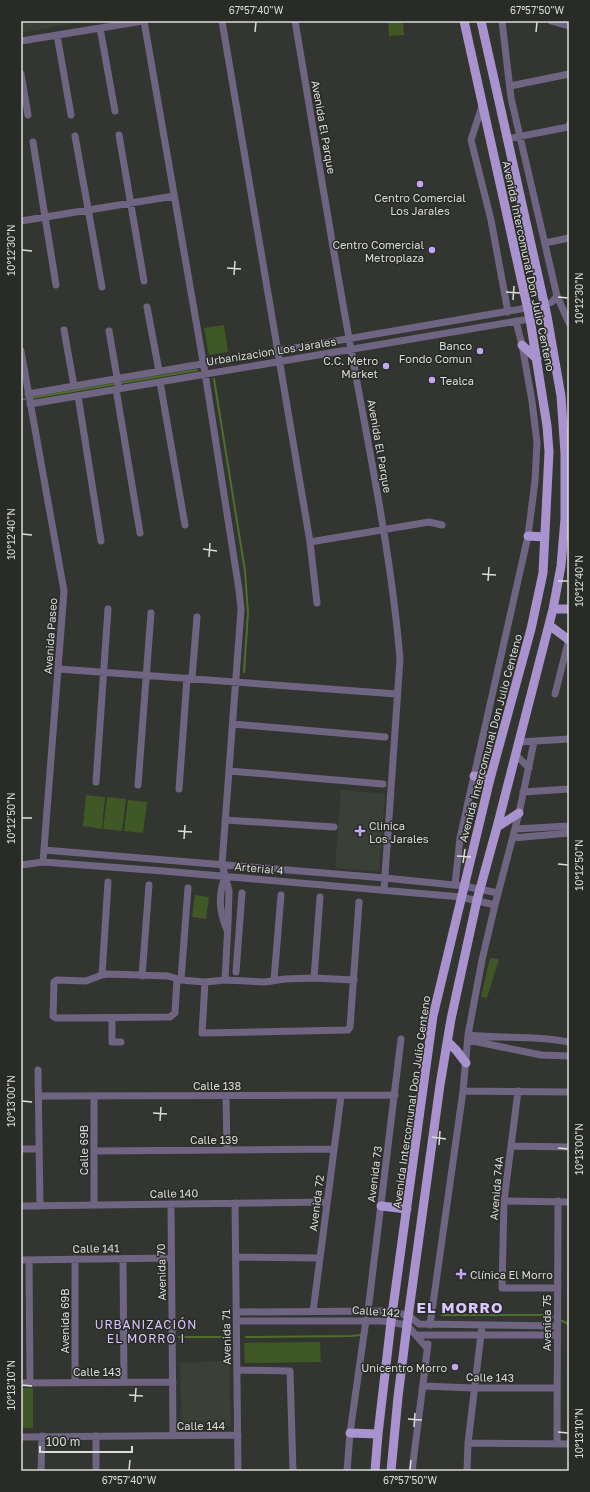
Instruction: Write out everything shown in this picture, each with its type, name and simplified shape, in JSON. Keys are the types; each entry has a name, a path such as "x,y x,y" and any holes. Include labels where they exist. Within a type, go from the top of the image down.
{"main road":[{"name":"Avenida Intercomunal Don Julio Centeno","path":"375,1471 392,1317 434,1016 461,897 460,886 531,629 542,573 545,537 549,452 547,426 537,359 528,308 464,21"},
{"name":"Avenida Intercomunal Don Julio Centeno","path":"391,1471 407,1320 440,1085 477,900 516,756 553,609 561,566 565,519 567,454 561,396 547,316 481,21"},
{"path":"522,345 537,359"},
{"path":"528,536 545,537"},
{"path":"553,609 569,610"},
{"path":"549,625 569,639"},
{"path":"474,776 490,779"},
{"path":"497,827 519,813"},
{"path":"448,1042 466,1063"},
{"path":"381,1206 407,1209"},
{"path":"350,1433 378,1434"}],"street":[{"path":"21,41 144,21 205,373 240,590 241,610 222,864 225,876 220,890 220,910 227,931 225,980"},
{"path":"222,21 279,351 310,542 317,603"},
{"name":"Avenida El Parque","path":"295,21 383,529 398,635 400,659 384,890"},
{"name":"Avenida Intercomunal Don Julio Centeno","path":"504,21 510,86 520,137 557,296 569,323"},
{"path":"551,21 569,26"},
{"path":"100,28 115,111"},
{"path":"57,36 71,115"},
{"path":"21,74 28,115"},
{"path":"510,86 569,74"},
{"name":"Avenida Intercomunal Don Julio Centeno","path":"482,106 471,140 491,220 508,312"},
{"path":"507,139 569,127"},
{"path":"119,135 144,281"},
{"path":"75,136 102,287"},
{"path":"32,142 56,285"},
{"path":"21,221 174,196"},
{"path":"545,243 569,238"},
{"path":"544,305 552,302 557,296"},
{"name":"Urbanizacion Los Jarales","path":"29,399 78,396 118,385 159,371 544,305"},
{"path":"147,307 159,371"},
{"name":"Urbanizacion Los Jarales","path":"29,399 74,386 160,382 205,373 547,316"},
{"name":"Avenida Intercomunal Don Julio Centeno","path":"460,886 460,838 528,536 535,482 537,443 532,401 516,321"},
{"path":"64,330 74,386"},
{"path":"109,331 140,533"},
{"name":"Avenida Paseo","path":"21,351 64,592 44,850"},
{"path":"160,382 185,525"},
{"path":"78,396 101,540"},
{"path":"310,542 429,522 442,525"},
{"path":"96,782 108,609"},
{"path":"138,785 151,613"},
{"path":"179,789 196,617"},
{"path":"555,694 569,639"},
{"path":"59,669 397,694"},
{"path":"233,724 385,737"},
{"path":"519,742 569,739"},
{"path":"430,1325 463,1091 468,1038 482,960 519,813 534,742"},
{"path":"516,756 529,768"},
{"path":"229,771 384,784"},
{"path":"523,792 569,789"},
{"path":"225,820 334,827"},
{"path":"515,829 569,826"},
{"path":"513,838 569,833"},
{"path":"43,862 44,850"},
{"name":"Arterial 4","path":"44,850 385,878 460,886 498,893"},
{"name":"Arterial 4","path":"21,865 43,862 225,876 461,897 495,904"},
{"path":"102,975 108,882"},
{"path":"142,976 149,885"},
{"path":"188,888 179,979 175,1013 170,1017 56,1018 53,1016 55,981 57,980 86,981 102,975 168,976 179,979 204,982 225,980 265,982 285,978 354,980"},
{"path":"236,972 242,893"},
{"path":"274,980 281,895"},
{"path":"314,978 320,897"},
{"path":"204,982 201,1032 203,1033 350,1029 359,902"},
{"path":"226,947 238,948"},
{"path":"112,1018 112,1042 121,1042"},
{"path":"468,1038 489,1037 550,1039 569,1042"},
{"path":"468,1038 541,1055 569,1056"},
{"name":"Avenida 73","path":"368,1311 401,1039"},
{"path":"38,1070 40,1206"},
{"path":"463,1091 569,1092"},
{"name":"Avenida 74A","path":"518,1091 504,1201 502,1288 558,1288"},
{"name":"Calle 138","path":"38,1096 395,1096"},
{"name":"Calle 69B","path":"94,1096 94,1205"},
{"path":"226,1096 227,1150"},
{"name":"Avenida 72","path":"313,1312 341,1096"},
{"path":"511,1146 569,1147"},
{"path":"21,1149 40,1149"},
{"name":"Calle 139","path":"94,1150 334,1149"},
{"path":"504,1201 569,1202"},
{"name":"Calle 140","path":"21,1206 327,1202"},
{"name":"Avenida 75","path":"556,1444 558,1202"},
{"name":"Avenida 71","path":"235,1203 238,1471"},
{"name":"Avenida 70","path":"171,1204 173,1436"},
{"name":"Calle 141","path":"21,1260 171,1258"},
{"path":"236,1258 320,1258"},
{"name":"Avenida 69B","path":"75,1259 75,1382"},
{"path":"123,1259 124,1382"},
{"path":"29,1260 30,1383"},
{"name":"Calle 142","path":"237,1312 368,1311 419,1324 430,1325 482,1326 558,1322"},
{"name":"Calle 142","path":"237,1321 366,1320 392,1317"},
{"path":"347,1471 350,1433 366,1320"},
{"name":"Calle 142","path":"407,1320 427,1348"},
{"path":"467,1471 468,1443 482,1326"},
{"path":"417,1335 557,1335"},
{"path":"412,1471 429,1336"},
{"path":"237,1370 290,1371 293,1471"},
{"name":"Calle 143","path":"21,1383 173,1382"},
{"name":"Calle 143","path":"422,1386 474,1388 557,1388"},
{"name":"Calle 144","path":"21,1436 238,1435"},
{"path":"42,1436 42,1471"},
{"path":"96,1436 96,1471"},
{"path":"468,1443 569,1444"}],"shaded area":[{"path":"21,21 84,21 21,33"},
{"name":"Clinica Los Jarales","path":"341,790 385,794 379,871 335,868"},
{"path":"229,1361 231,1426 182,1427 180,1363"}],"green space":[{"path":"388,21 403,21 404,35 389,36"},
{"path":"224,325 228,352 209,355 204,328"},
{"path":"86,795 105,797 102,829 83,826"},
{"path":"107,797 126,799 122,831 103,829"},
{"path":"128,800 147,802 143,833 124,831"},
{"path":"195,895 209,897 206,919 192,917"},
{"path":"490,958 499,959 487,998 481,997"},
{"path":"320,1342 321,1362 245,1363 244,1343"},
{"path":"21,1388 33,1388 33,1428 21,1428"}],"waterway":[{"path":"32,398 197,370"},
{"path":"214,379 245,571 248,613 244,672"},
{"path":"21,400 28,398"},
{"path":"442,1315 549,1315 569,1324"},
{"path":"246,1337 361,1335"},
{"path":"179,1337 227,1337"}],"place":[{"name":"Centro Comercial Los Jarales","path":"420,184"},
{"name":"Centro Comercial Metroplaza","path":"432,250"},
{"name":"Banco Fondo Comun","path":"480,351"},
{"name":"C.C. Metro Market","path":"386,366"},
{"name":"Tealca","path":"432,380"},
{"name":"Clinica Los Jarales","path":"360,831"},
{"name":"Clínica El Morro","path":"461,1274"},
{"name":"Unicentro Morro","path":"455,1367"}],"district":[{"name":"EL MORRO","path":"460,1307"},
{"name":"URBANIZACIÓN EL MORRO I","path":"146,1331"}]}
